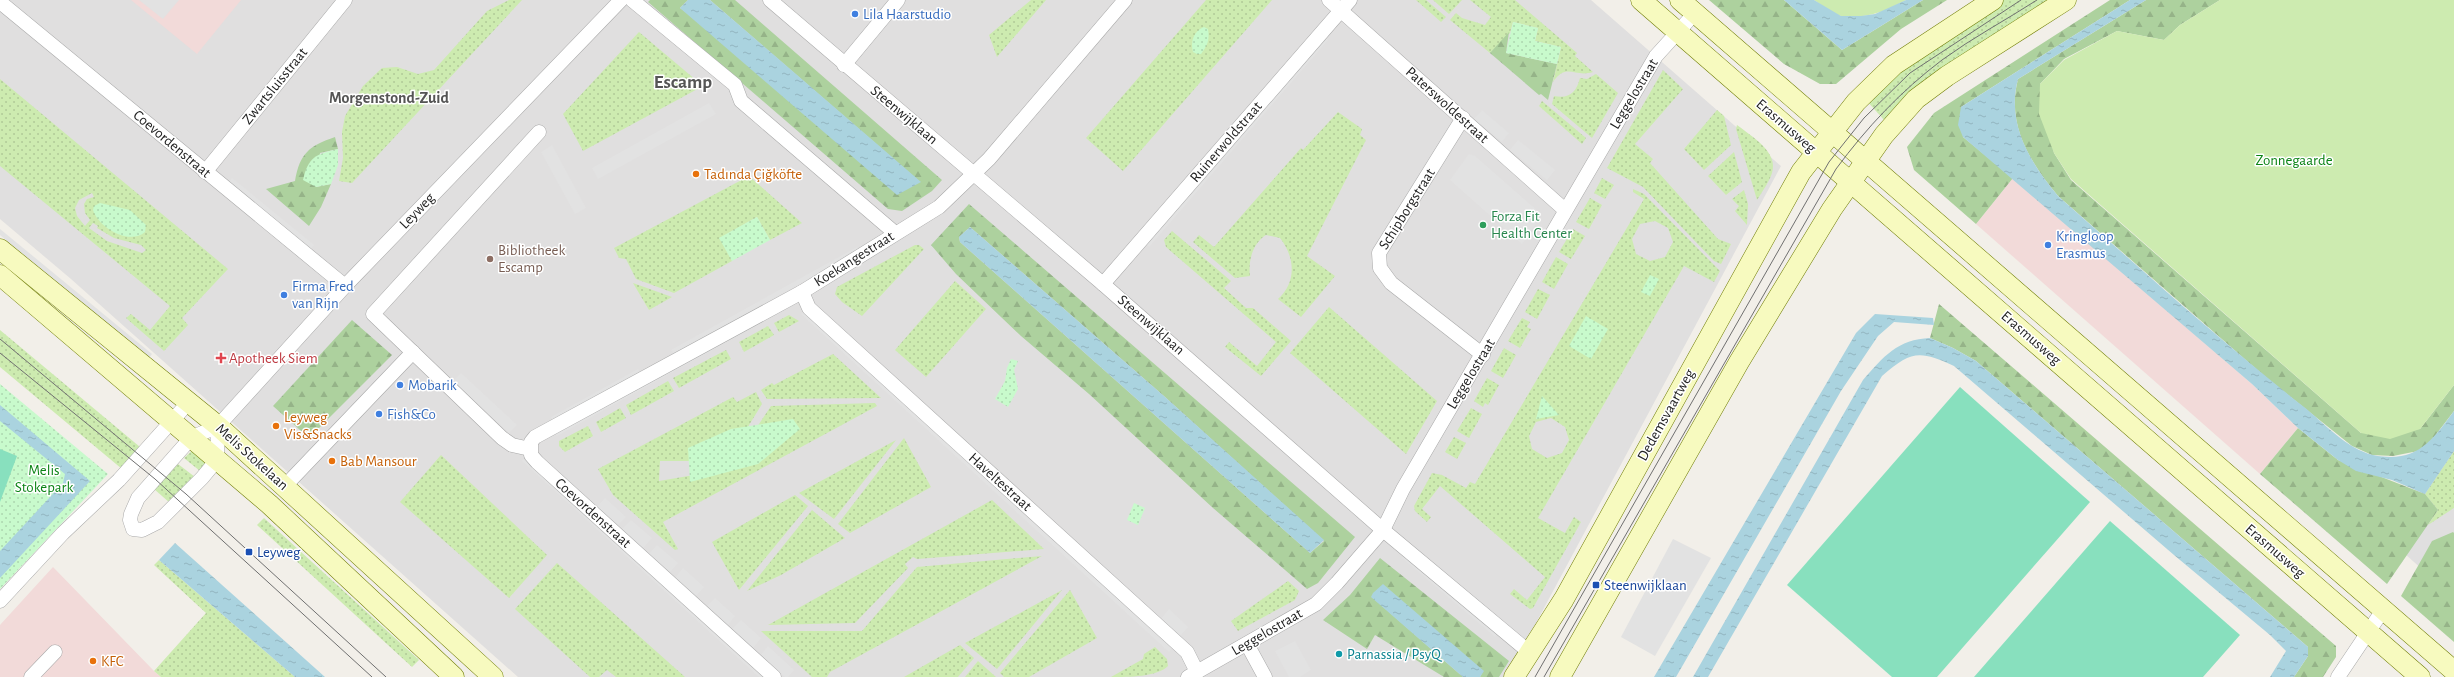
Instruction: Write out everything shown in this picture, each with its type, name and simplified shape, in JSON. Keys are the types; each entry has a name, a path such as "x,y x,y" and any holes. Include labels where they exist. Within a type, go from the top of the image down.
{"street":[{"name":"Zwartsluisstraat","path":"206,172 345,0"},
{"name":"Leyweg","path":"217,460 202,478 158,522 142,530 133,529 130,514 138,498 191,438 218,426 345,286 621,0"},
{"path":"632,0 735,85 741,101 895,233"},
{"name":"Steenwijklaan","path":"770,0 844,65 1103,284 1383,530 1529,652"},
{"path":"844,65 898,0"},
{"name":"Koekangestraat","path":"530,449 530,442 536,437 802,292 895,233 913,225 939,207 974,175 1125,0"},
{"name":"Paterswoldestraat","path":"1329,0 1345,5 1464,118 1565,210"},
{"name":"Erasmusweg","path":"1641,0 2420,677"},
{"name":"Dedemsvaartweg","path":"1514,677 1564,599 1801,172 1856,102 1894,65 1923,44 1993,0"},
{"path":"1560,677 1738,362 1851,181 1889,129 1916,99 1947,76 2066,0"},
{"name":"Coevordenstraat","path":"0,2 345,286"},
{"name":"Ruinerwoldstraat","path":"1103,284 1345,5"},
{"name":"Erasmusweg","path":"1688,6 2454,671"},
{"name":"Leggelostraat","path":"1192,674 1316,604 1337,583 1383,530 1403,489 1483,355 1565,210 1656,56 1678,32 1688,6"},
{"name":"Schipborgstraat","path":"1464,118 1379,253 1380,268 1392,283 1483,355"},
{"path":"530,449 512,445 502,438 374,314 539,132"},
{"name":"Melis Stokelaan","path":"0,250 218,426 493,677"},
{"name":"Melis Stokelaan","path":"0,275 269,504 454,677"},
{"name":"Haveltestraat","path":"802,292 809,308 1187,652 1192,674"},
{"path":"285,486 413,352"},
{"path":"0,601 63,533 119,480 188,403"},
{"path":"217,460 218,426"},
{"name":"Coevordenstraat","path":"530,449 536,462 774,677"},
{"path":"2338,677 2383,610"},
{"path":"1247,644 1265,677"},
{"path":"31,677 55,652"}],"shaded area":[{"path":"0,0 1591,0 1781,166 1507,677 518,677 71,279 0,219"},
{"path":"131,0 241,0 197,54"},
{"path":"139,0 179,0 163,19"},
{"path":"1325,37 1328,40 1149,247 1146,244"},
{"path":"709,103 716,114 598,179 592,168"},
{"path":"1482,110 1509,133 1502,142 1474,119"},
{"path":"1518,140 1555,170 1547,180 1510,150"},
{"path":"552,145 586,208 575,214 541,152"},
{"path":"1469,154 1475,156 1539,212 1537,222 1522,244 1450,180"},
{"path":"232,178 314,245 311,249 229,182"},
{"path":"2013,178 2252,384 2298,428 2260,474 1976,224"},
{"path":"0,229 152,354 149,358 0,235"},
{"path":"857,247 859,251 674,354 671,350"},
{"path":"778,308 781,312 557,436 554,432"},
{"path":"804,311 1172,648 1169,652 801,314"},
{"path":"638,369 640,373 553,422 551,417"},
{"path":"461,373 517,425 509,433 453,381"},
{"path":"2454,432 2454,598 2384,535"},
{"path":"525,457 765,677 759,677 522,461"},
{"path":"605,498 626,517 618,525 597,507"},
{"path":"631,520 652,538 643,548 622,529"},
{"path":"1673,539 1711,558 1655,656 1621,637"},
{"path":"657,545 678,563 670,572 649,554"},
{"path":"1405,554 1498,633 1495,637 1402,558"},
{"path":"53,567 161,677 0,677 0,625"},
{"path":"683,568 704,587 696,596 675,578"},
{"path":"715,598 735,616 728,625 707,606"},
{"path":"1169,609 1188,627 1180,636 1161,619"},
{"path":"741,620 761,638 753,648 732,629"},
{"path":"1295,641 1311,670 1300,677 1289,677 1275,651"},
{"path":"768,646 794,670 788,677 785,677 761,655"}],"green space":[{"path":"509,0 522,0 352,183 339,181 343,158 342,132 345,116 363,86 382,68 397,67 418,74 434,70 487,11"},
{"path":"650,0 688,0 680,8 920,182 710,0 735,0 942,180 932,191 902,211 888,209 648,2"},
{"path":"1031,0 1046,0 997,57 989,35"},
{"path":"1206,0 1272,0 1123,171 1086,138"},
{"path":"1416,0 1426,0 1446,17 1441,22"},
{"path":"1433,0 1462,0 1449,14"},
{"path":"1470,0 1515,0 1577,53 1575,56 1593,72 1562,73 1553,82 1561,47 1535,41 1538,28 1513,22 1510,33 1490,53 1450,20 1456,13 1462,18 1485,25 1491,17"},
{"path":"1709,0 1784,0 1842,50 1923,0 1947,0 1901,29 1836,84 1820,84 1784,64"},
{"path":"1814,0 1906,0 1875,14 1849,17 1834,13"},
{"path":"2002,0 2056,0 1884,120 1866,100 1890,77"},
{"path":"2110,0 2130,0 1961,107 1963,137 2013,178 1976,224 1914,170 1907,147 1934,113"},
{"path":"2146,0 2220,0 2180,25 2164,40 2117,31 2064,59 2040,84 2054,153 2071,180 2361,433 2420,429 2454,385 2454,411 2431,441 2418,451 2393,456 2372,455 2352,446 2263,375 2058,196 2038,170 2023,142 2018,127 2015,112 2015,96 2018,79"},
{"name":"Zonnegaarde","path":"2220,0 2454,0 2454,385 2420,429 2390,439 2361,433 2071,179 2054,153 2039,114 2040,84 2064,60 2117,31 2164,40 2180,25"},
{"path":"1513,22 1538,28 1535,41 1561,47 1557,64 1506,53"},
{"path":"1204,27 1208,29 1208,43 1201,54 1197,54 1193,52 1193,40 1195,34"},
{"path":"639,32 703,86 583,151 563,114"},
{"path":"1509,32 1506,53 1557,64 1548,100 1541,94 1539,95 1490,53"},
{"path":"1663,70 1683,89 1635,144 1653,159 1650,163 1718,239 1731,244 1721,264 1714,261 1643,187 1607,168"},
{"path":"1596,74 1618,93 1592,138 1552,104 1554,96 1564,97 1571,94 1576,88 1580,78 1587,79"},
{"path":"0,79 228,269 182,318 188,325 164,351 126,318 131,314 150,330 170,306 0,166","holes":["92,193 94,197 87,199 84,204 85,213 90,220 85,226 77,216 75,208 79,200","93,223 98,226 97,228 114,238 141,245 146,250 142,253 107,241 89,228"]},
{"path":"1542,101 1586,138 1582,144 1539,106"},
{"path":"1717,110 1724,116 1731,145 1704,170 1684,149"},
{"path":"1338,112 1362,129 1360,135 1366,140 1307,256 1335,276 1301,317 1278,299 1288,285 1292,269 1289,253 1280,238 1266,235 1261,238 1252,252 1250,276 1235,278 1193,242 1199,235 1214,247 1301,148 1303,150"},
{"path":"1737,125 1756,139 1768,151 1773,165 1772,173 1757,200 1736,129"},
{"path":"335,137 338,149 320,153 316,187 331,184 321,207 309,226 266,189 295,181 297,171 303,157 307,152 312,147"},
{"path":"338,149 338,165 331,184 316,187 303,180 310,161 319,155"},
{"path":"1734,152 1742,182 1726,195 1708,176"},
{"path":"749,176 802,223 770,240 757,217 720,238 732,261 674,293 636,279 626,259 619,258 614,248"},
{"path":"1602,178 1614,185 1605,199 1594,193"},
{"path":"1633,189 1644,194 1720,271 1714,282 1684,266 1538,518 1565,533 1574,517 1581,522 1533,608 1530,609 1510,594 1514,589 1527,600 1545,577 1440,486 1422,509 1431,517 1427,522 1415,511 1414,506 1432,473 1442,475 1466,488 1470,482 1475,484 1644,199 1633,192","holes":["1655,221 1668,228 1673,242 1665,257 1650,261 1636,254 1632,239 1640,224","1551,418 1565,427 1569,440 1562,453 1547,458 1532,449 1529,436 1536,422"]},
{"path":"1744,190 1748,204 1747,225 1735,211 1739,206 1732,199"},
{"path":"1590,198 1602,205 1589,229 1576,222"},
{"path":"100,203 130,210 146,225 145,232 138,236 131,237 115,233 107,228 101,223 93,210 94,206"},
{"path":"969,204 1355,537 1318,583 1307,589 1213,508 1089,394 1021,336 956,274 931,245","holes":["970,227 1165,397 1324,541 1310,553 960,242 959,237"]},
{"path":"757,217 770,240 732,261 719,238"},
{"path":"1573,229 1585,236 1571,259 1559,252"},
{"path":"1172,231 1231,281 1224,288 1246,308 1253,308 1291,341 1261,376 1225,347 1229,342 1257,366 1276,342 1166,247 1164,240"},
{"path":"915,245 919,245 924,249 862,316 842,302 835,294 837,287"},
{"path":"1556,257 1568,264 1554,289 1542,282"},
{"path":"1650,275 1659,279 1650,296 1641,292"},
{"path":"955,281 986,309 926,377 895,350"},
{"path":"633,283 672,297 649,310"},
{"path":"1538,289 1550,295 1537,319 1525,312"},
{"path":"1939,304 2336,646 2336,657 2323,677 2294,677 2308,656 2308,647 1976,361 1953,348 1930,338"},
{"path":"1329,307 1437,401 1406,454 1290,353"},
{"path":"789,315 799,321 779,332 774,323"},
{"path":"1586,316 1608,329 1591,359 1569,346"},
{"path":"1522,318 1530,322 1527,327 1531,329 1520,348 1508,341"},
{"path":"352,320 392,355 309,438 273,406"},
{"path":"768,326 774,335 744,352 739,342"},
{"path":"0,330 140,447 122,469 0,367"},
{"path":"1504,348 1516,355 1503,378 1491,371"},
{"path":"726,350 731,359 679,388 673,378"},
{"path":"833,354 881,398 767,399 761,390 772,383 774,385"},
{"path":"1011,359 1018,361 1014,370 1018,389 1008,407 995,399 1005,381 1007,368"},
{"path":"1487,378 1499,385 1488,405 1485,403 1483,407 1474,401"},
{"path":"668,381 674,391 631,415 626,405"},
{"name":"Melis Stokepark","path":"0,384 108,474 0,589"},
{"path":"1960,387 2090,502 1937,677 1892,677 1787,585"},
{"path":"756,392 762,404 727,461 660,461 659,481 729,469 771,406 875,403 877,406 663,522 678,549 675,550 613,495 598,469 733,397 737,402"},
{"path":"1542,396 1559,415 1536,419"},
{"path":"620,408 626,418 601,432 596,422"},
{"path":"1471,408 1482,414 1469,438 1457,431"},
{"path":"793,419 800,429 758,464 690,482 688,448 731,429"},
{"path":"588,426 593,436 565,452 559,446 559,441"},
{"path":"2298,428 2338,460 2425,494 2438,510 2387,584 2260,474"},
{"path":"1454,437 1466,443 1457,459 1445,452"},
{"path":"904,438 931,487 850,533 838,524"},
{"path":"896,440 834,519 799,493"},
{"path":"0,449 17,456 0,502"},
{"path":"194,449 207,462 200,471 184,458"},
{"path":"2454,451 2454,508 2428,525 2438,510 2425,494"},
{"path":"441,455 547,555 509,598 400,502"},
{"path":"178,464 195,477 170,503 154,489"},
{"path":"795,495 808,506 739,590 712,542"},
{"path":"992,500 1044,549 917,559 913,557 905,564 908,568 855,623 768,625"},
{"path":"1134,503 1145,508 1138,525 1127,520"},
{"path":"812,510 845,538 781,575 747,591"},
{"path":"264,518 419,660 412,667 257,525"},
{"path":"2110,521 2240,635 2203,677 1974,677"},
{"path":"2453,532 2454,642 2401,596 2432,541"},
{"path":"1042,556 830,672 827,677 812,677 761,631 862,631 917,567"},
{"path":"1380,558 1509,661 1499,677 1480,677 1483,671 1372,597 1463,677 1444,677 1375,635 1367,649 1323,620 1350,595"},
{"path":"159,560 295,677 161,677 154,671 206,613 154,565"},
{"path":"557,563 685,677 616,677 607,670 599,677 590,677 515,609"},
{"path":"1288,581 1299,591 1295,600 1238,631 1231,621"},
{"path":"1062,590 997,669 965,643"},
{"path":"1070,590 1097,638 1029,677 1004,677 1000,673"},
{"path":"960,645 974,658 958,677 904,677"},
{"path":"1155,647 1167,659 1168,666 1163,670 1142,676 1111,677 1143,659 1144,654"},
{"path":"978,661 996,677 965,677"}],"water":[{"path":"688,0 710,0 921,182 897,195 680,8"},
{"path":"1784,0 1814,0 1841,16 1861,16 1875,14 1906,0 1923,0 1842,50"},
{"path":"2130,0 2146,0 2018,79 2015,96 2015,111 2018,127 2023,142 2038,170 2058,196 2210,330 2336,435 2354,447 2373,455 2388,457 2412,453 2421,448 2438,432 2454,411 2454,451 2425,494 2392,480 2356,471 2338,460 2298,428 2252,384 1963,137 1958,125 1961,107"},
{"path":"970,227 1165,397 1324,540 1310,553 960,242 959,237"},
{"path":"1875,314 1933,318 1934,325 1894,322 1878,336 1841,391 1676,677 1654,677 1856,333"},
{"path":"1930,338 1953,348 1976,361 2308,647 2308,656 2294,677 2270,677 2286,651 2270,635 2174,555 1954,366 1932,357 1916,356 1901,362 1882,376 1708,677 1693,677 1863,380 1877,364 1892,351 1909,342"},
{"path":"0,405 90,481 0,578 0,551 63,483 65,474 0,421"},
{"path":"175,543 325,677 295,677 159,560"},
{"path":"1383,584 1484,671 1480,677 1463,677 1371,597 1373,593"}],"tram line":[{"path":"1535,677 1829,162 1864,118 1910,73 2021,0"},
{"path":"1544,677 1836,169 1872,124 1912,84 1965,44 2037,0"},
{"path":"0,339 186,494 386,677"},
{"path":"0,353 155,479 372,677"}],"place":[{"name":"Lila Haarstudio","path":"855,14"},
{"name":"Tadında Çiğköfte","path":"696,174"},
{"name":"Forza Fit Health Center","path":"1483,225"},
{"name":"Kringloop Erasmus","path":"2048,245"},
{"name":"Bibliotheek Escamp","path":"490,259"},
{"name":"Firma Fred van Rijn","path":"284,295"},
{"name":"Apotheek Siem","path":"221,358"},
{"name":"Mobarik","path":"400,385"},
{"name":"Fish&Co","path":"379,414"},
{"name":"Leyweg Vis&Snacks","path":"276,426"},
{"name":"Bab Mansour","path":"332,461"},
{"name":"Leyweg","path":"249,552"},
{"name":"Steenwijklaan","path":"1596,585"},
{"name":"Parnassia / PsyQ","path":"1339,654"},
{"name":"KFC","path":"93,661"}],"district":[{"name":"Escamp","path":"683,82"},
{"name":"Morgenstond-Zuid","path":"389,98"}]}
